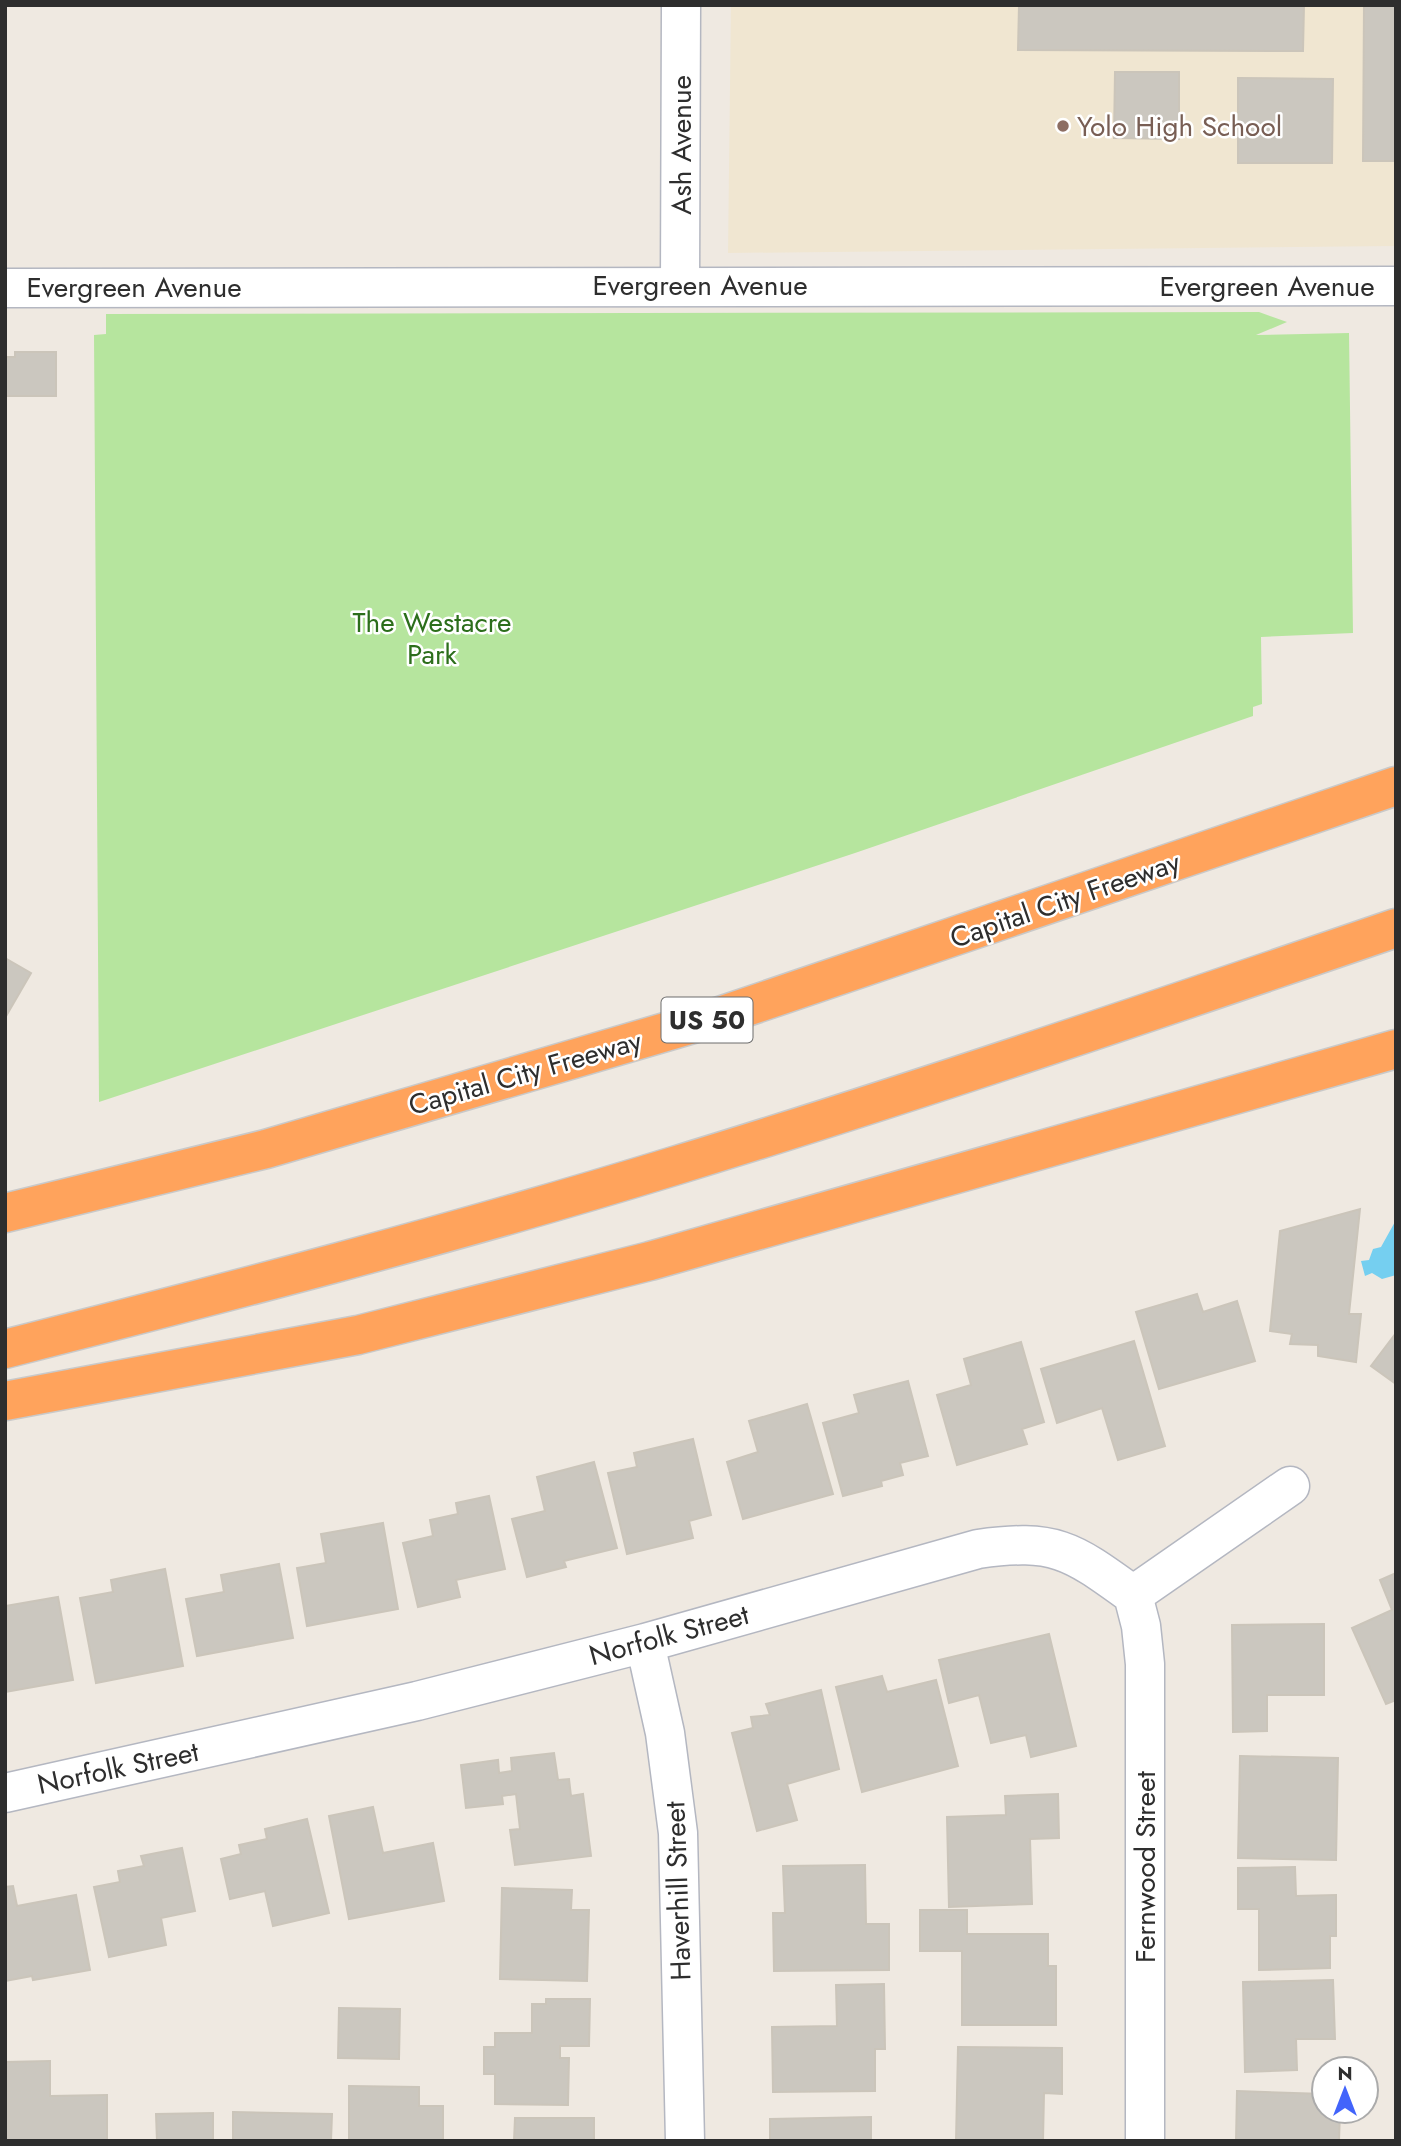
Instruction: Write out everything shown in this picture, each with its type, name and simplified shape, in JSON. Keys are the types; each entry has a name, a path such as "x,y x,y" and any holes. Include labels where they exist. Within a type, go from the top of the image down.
{"highway":[{"name":"Capital City Freeway","path":"5,1213 266,1149 720,1016 1396,786"},
{"path":"5,1349 279,1279 673,1167 1104,1028 1396,929"},
{"path":"5,1401 372,1332 650,1261 1396,1049"}],"street":[{"name":"Ash Avenue","path":"680,285 681,5"},
{"name":"Evergreen Avenue","path":"5,288 1396,286"},
{"path":"1133,1595 1290,1486"},
{"name":"Norfolk Street","path":"5,1793 417,1701 645,1643 978,1549 1015,1544 1045,1545 1069,1551 1133,1595"},
{"name":"Fernwood Street","path":"1133,1595 1141,1626 1145,1664 1145,2141"},
{"name":"Haverhill Street","path":"645,1643 666,1733 678,1833 685,2141"}],"shaded area":[{"name":"Yolo High School","path":"731,5 1396,5 1396,246 728,253"}],"green space":[{"name":"The Westacre Park","path":"1259,312 1287,322 1256,335 1349,333 1353,633 1261,637 1262,704 1253,707 1253,716 855,853 99,1102 94,335 106,334 106,314"}],"water":[{"path":"1396,1220 1396,1275 1382,1279 1372,1273 1365,1276 1361,1261 1369,1260 1373,1249 1381,1247"}],"building":[{"path":"1019,5 1304,5 1303,51 1018,50"},
{"path":"1364,5 1396,5 1396,161 1363,161"},
{"path":"1115,72 1179,72 1179,139 1114,138"},
{"path":"1238,78 1333,79 1332,163 1238,163"},
{"path":"15,352 56,352 56,396 5,396 5,357 15,357"},
{"path":"5,958 31,973 5,1018"},
{"path":"1360,1209 1349,1314 1361,1314 1356,1362 1318,1356 1318,1345 1290,1344 1292,1334 1270,1331 1280,1231"},
{"path":"1197,1294 1203,1312 1237,1301 1255,1361 1159,1389 1136,1312"},
{"path":"1396,1333 1396,1384 1371,1366"},
{"path":"1134,1341 1165,1446 1118,1460 1102,1408 1057,1423 1041,1369"},
{"path":"1021,1342 1044,1422 1022,1429 1027,1444 957,1465 937,1395 971,1385 964,1359"},
{"path":"908,1381 928,1456 900,1463 903,1475 881,1481 882,1486 843,1496 823,1423 859,1413 854,1395"},
{"path":"807,1404 833,1494 743,1519 727,1462 758,1452 749,1421"},
{"path":"693,1439 711,1515 689,1521 693,1538 627,1554 608,1473 637,1467 634,1453"},
{"path":"594,1462 617,1548 564,1561 566,1567 527,1577 512,1519 545,1511 537,1477"},
{"path":"489,1496 505,1569 456,1580 460,1597 418,1607 403,1543 433,1536 430,1520 458,1514 456,1503"},
{"path":"383,1523 398,1609 307,1626 297,1568 326,1563 321,1534"},
{"path":"279,1564 293,1638 197,1656 186,1599 224,1592 221,1575"},
{"path":"165,1569 183,1666 96,1683 80,1598 113,1592 111,1580"},
{"path":"1396,1573 1396,1700 1386,1704 1352,1628 1392,1610 1380,1580"},
{"path":"58,1597 73,1680 5,1692 5,1606"},
{"path":"1324,1624 1324,1695 1267,1695 1267,1731 1233,1732 1232,1625"},
{"path":"1049,1634 1076,1746 1031,1757 1026,1735 991,1743 979,1695 949,1703 939,1660"},
{"path":"882,1676 887,1692 936,1680 958,1766 862,1792 836,1687"},
{"path":"821,1690 839,1769 787,1784 797,1820 757,1831 732,1733 753,1728 751,1717 770,1715 766,1704"},
{"path":"554,1753 558,1780 569,1779 571,1796 583,1794 591,1856 515,1865 510,1830 520,1829 516,1794 502,1796 503,1804 466,1808 461,1765 498,1760 499,1773 512,1771 511,1758"},
{"path":"1240,1756 1338,1758 1336,1860 1238,1858"},
{"path":"1058,1794 1059,1838 1030,1839 1032,1904 949,1907 947,1817 1006,1815 1005,1796"},
{"path":"373,1807 383,1853 433,1843 444,1901 349,1919 329,1816"},
{"path":"307,1819 329,1913 273,1926 265,1891 230,1899 221,1859 241,1854 239,1845 267,1839 265,1829"},
{"path":"182,1848 195,1911 161,1918 166,1945 109,1957 94,1887 120,1882 118,1871 144,1866 141,1856"},
{"path":"865,1865 866,1924 889,1924 889,1970 774,1971 773,1913 785,1913 783,1866"},
{"path":"1295,1867 1296,1896 1336,1895 1336,1936 1330,1936 1330,1968 1259,1970 1259,1909 1238,1909 1238,1868"},
{"path":"13,1886 17,1906 76,1895 90,1970 33,1980 32,1976 5,1981 5,1887"},
{"path":"502,1888 572,1890 571,1910 589,1910 587,1981 500,1979"},
{"path":"920,1910 967,1910 967,1934 1048,1934 1048,1966 1056,1966 1056,2025 962,2025 962,1951 920,1951"},
{"path":"1333,1980 1335,2039 1296,2039 1297,2070 1245,2072 1243,1982"},
{"path":"884,1984 885,2049 875,2049 875,2091 773,2092 772,2027 837,2026 836,1985"},
{"path":"546,1999 590,1999 589,2046 560,2046 560,2058 569,2058 568,2105 495,2104 495,2074 484,2074 484,2047 495,2047 495,2033 532,2033 532,2004 546,2004"},
{"path":"339,2008 400,2009 399,2059 338,2058"},
{"path":"958,2047 1062,2048 1062,2094 1044,2093 1043,2141 956,2141"},
{"path":"50,2061 50,2096 107,2095 107,2141 5,2141 5,2062"},
{"path":"349,2086 419,2087 419,2106 443,2106 443,2141 349,2141"},
{"path":"1237,2091 1310,2094 1310,2125 1340,2125 1339,2141 1236,2141"},
{"path":"233,2112 332,2114 331,2141 233,2141"},
{"path":"213,2113 213,2141 157,2141 156,2114"},
{"path":"871,2117 871,2141 770,2141 770,2119"},
{"path":"515,2118 594,2118 594,2141 514,2141"}],"place":[{"name":"Yolo High School","path":"1063,126"}]}
